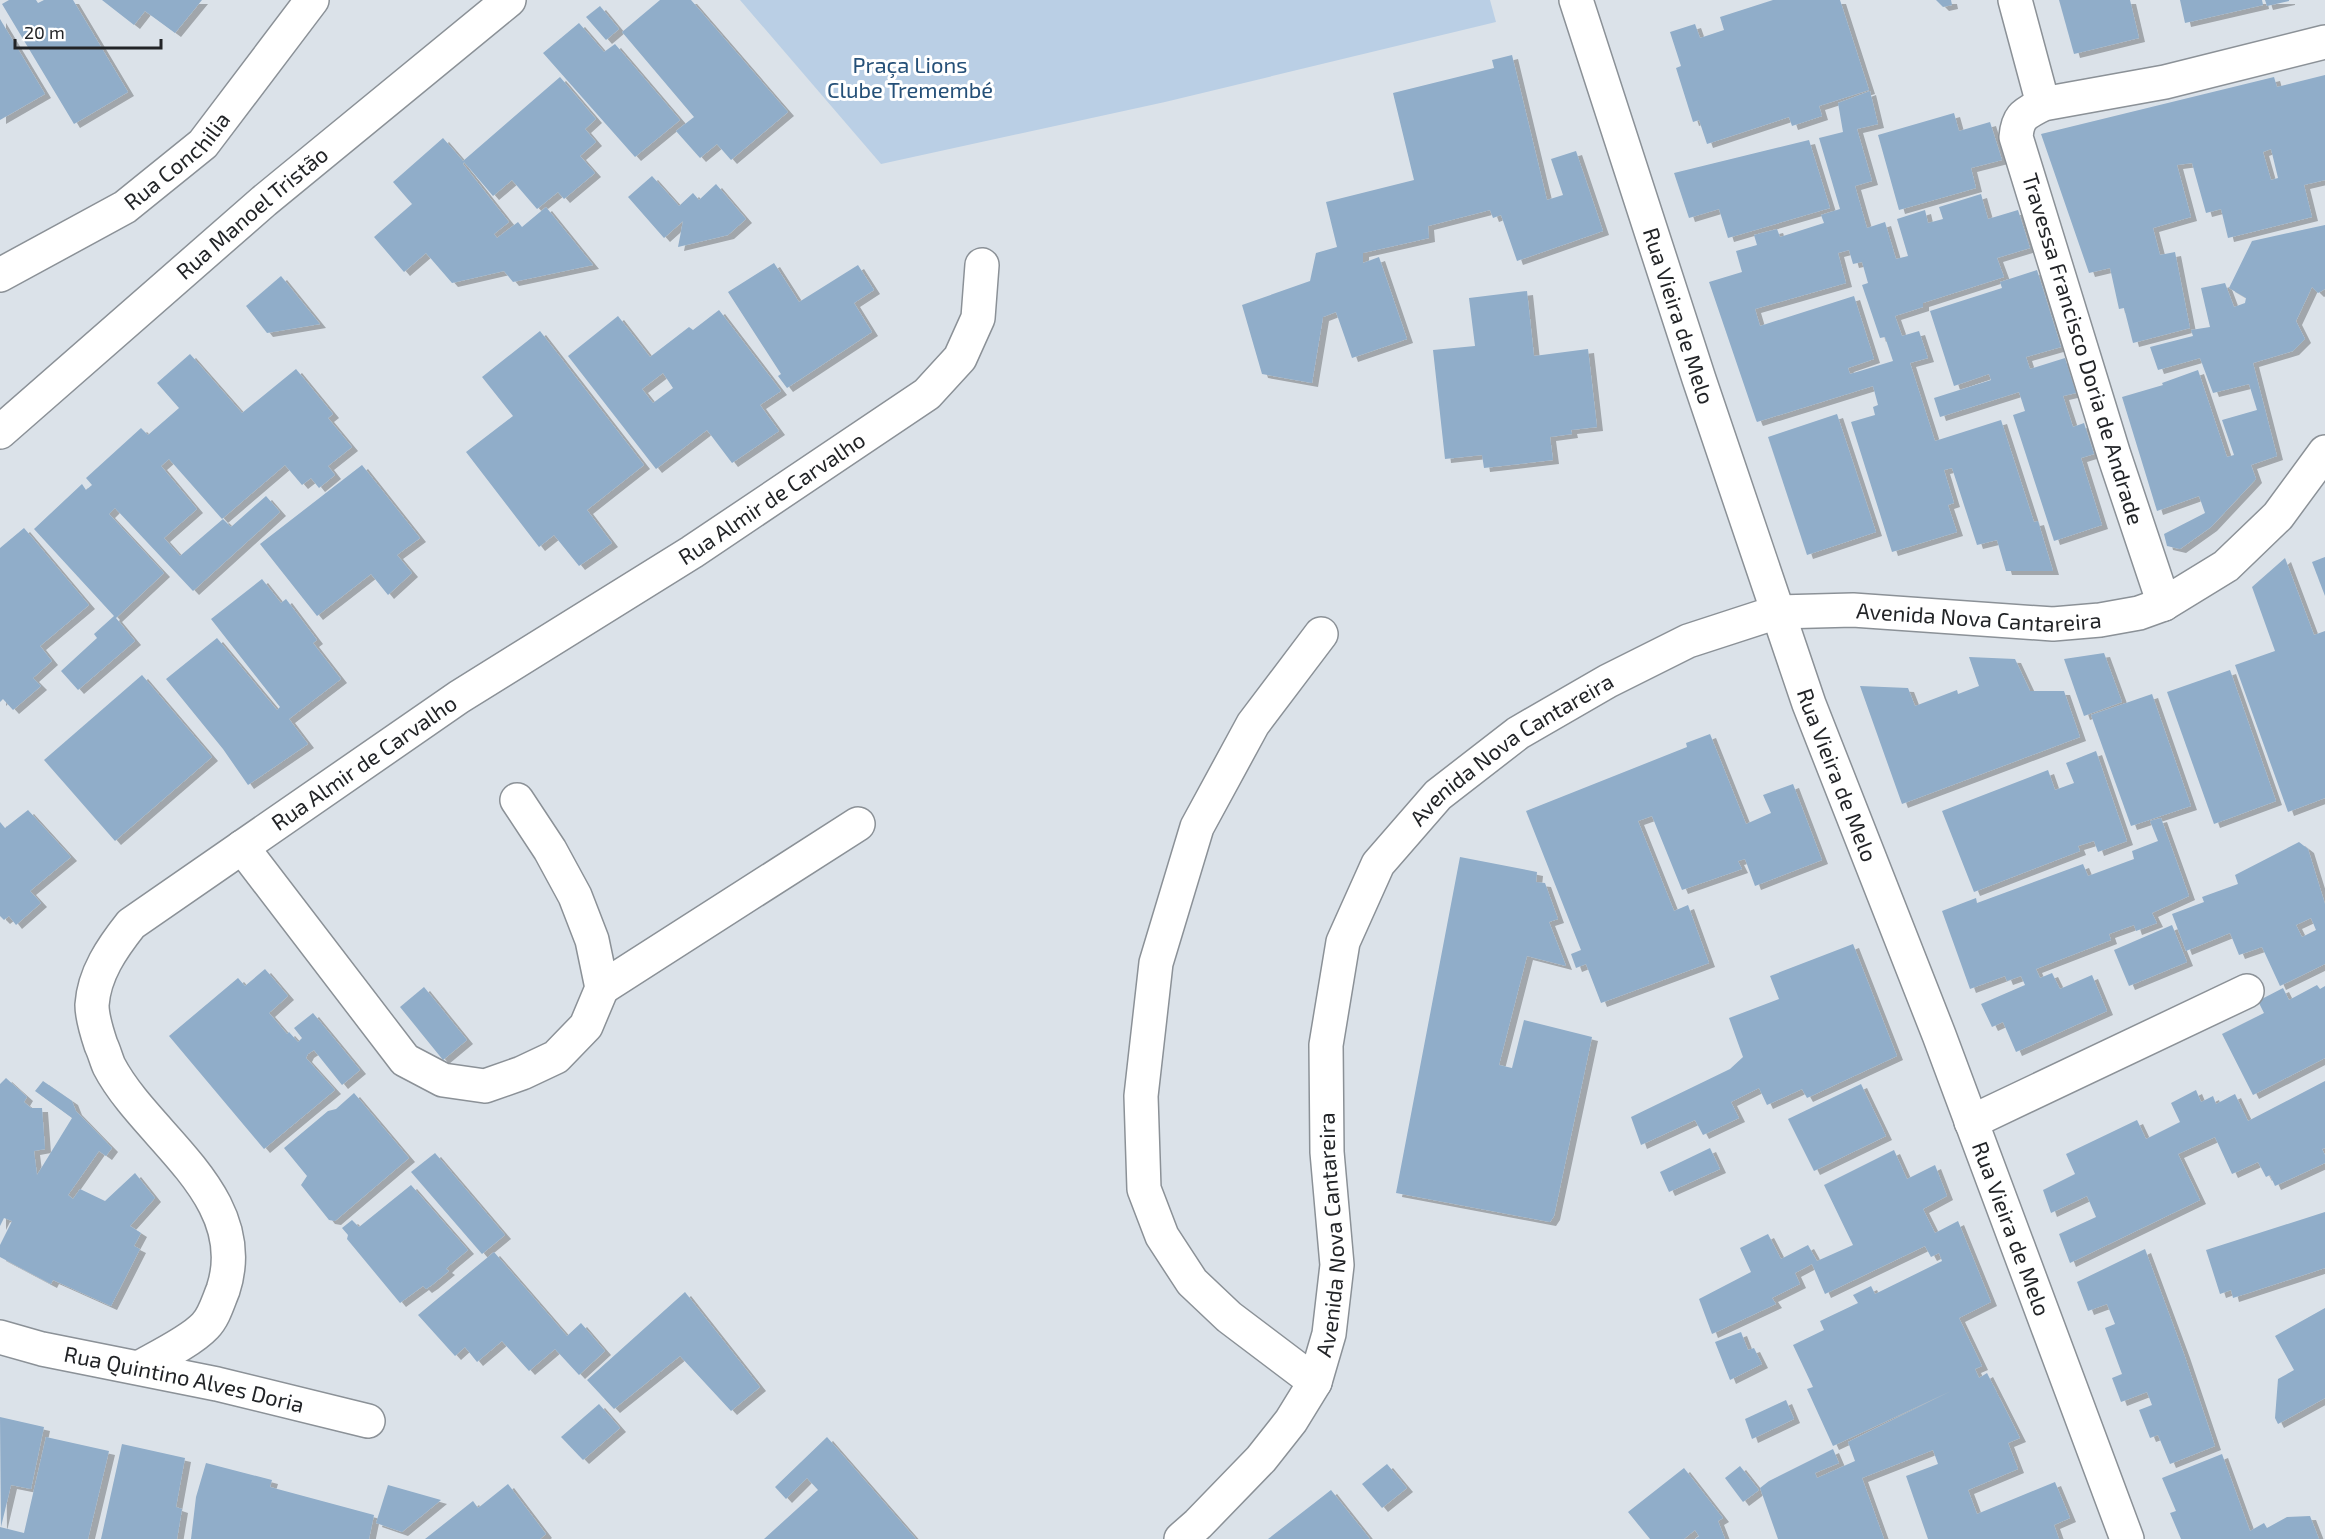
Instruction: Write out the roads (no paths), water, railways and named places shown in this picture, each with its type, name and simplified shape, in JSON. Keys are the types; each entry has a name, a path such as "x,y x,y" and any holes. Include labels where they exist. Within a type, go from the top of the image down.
{"street":[{"name":"Rua Conchilia","path":"0,275 125,207 203,144 312,0"},
{"name":"Rua Manoel Tristão","path":"0,432 264,201 509,0"},
{"name":"Rua Vieira de Melo","path":"1576,0 1809,704 1939,1035 2127,1539"},
{"path":"2015,0 2043,105"},
{"name":"Travessa Francisco Doria de Andrade","path":"2164,604 2114,455 2016,137 2017,123 2025,114 2043,105 2165,82 2325,42"},
{"name":"Rua Almir de Carvalho","path":"140,1367 205,1327 217,1307 229,1270 224,1230 204,1184 126,1091 109,1065 96,1031 92,1005 99,975 111,949 130,924 459,698 692,552 927,394 960,358 978,318 982,265"},
{"name":"Avenida Nova Cantareira","path":"1181,1539 1261,1459 1291,1421 1315,1382 1329,1334 1337,1265 1327,1152 1326,1045 1343,942 1378,864 1438,795 1518,734 1608,681 1688,641 1778,612 1853,610 2053,624 2139,614 2164,604 2226,566 2278,516 2325,452"},
{"path":"1315,1382 1229,1317 1192,1282 1162,1236 1144,1189 1141,1096 1156,963 1197,827 1253,724 1321,634"},
{"path":"517,800 550,850 575,896 592,940 602,988"},
{"path":"242,847 405,1060 443,1080 485,1086 522,1073 556,1057 586,1026 602,988 858,824"},
{"path":"1971,1122 2247,992"},
{"name":"Rua Quintino Alves Doria","path":"0,1337 42,1349 140,1367 292,1401 369,1421"}],"park label":[{"name":"Praça Lions Clube Tremembé","path":"910,78"}]}
